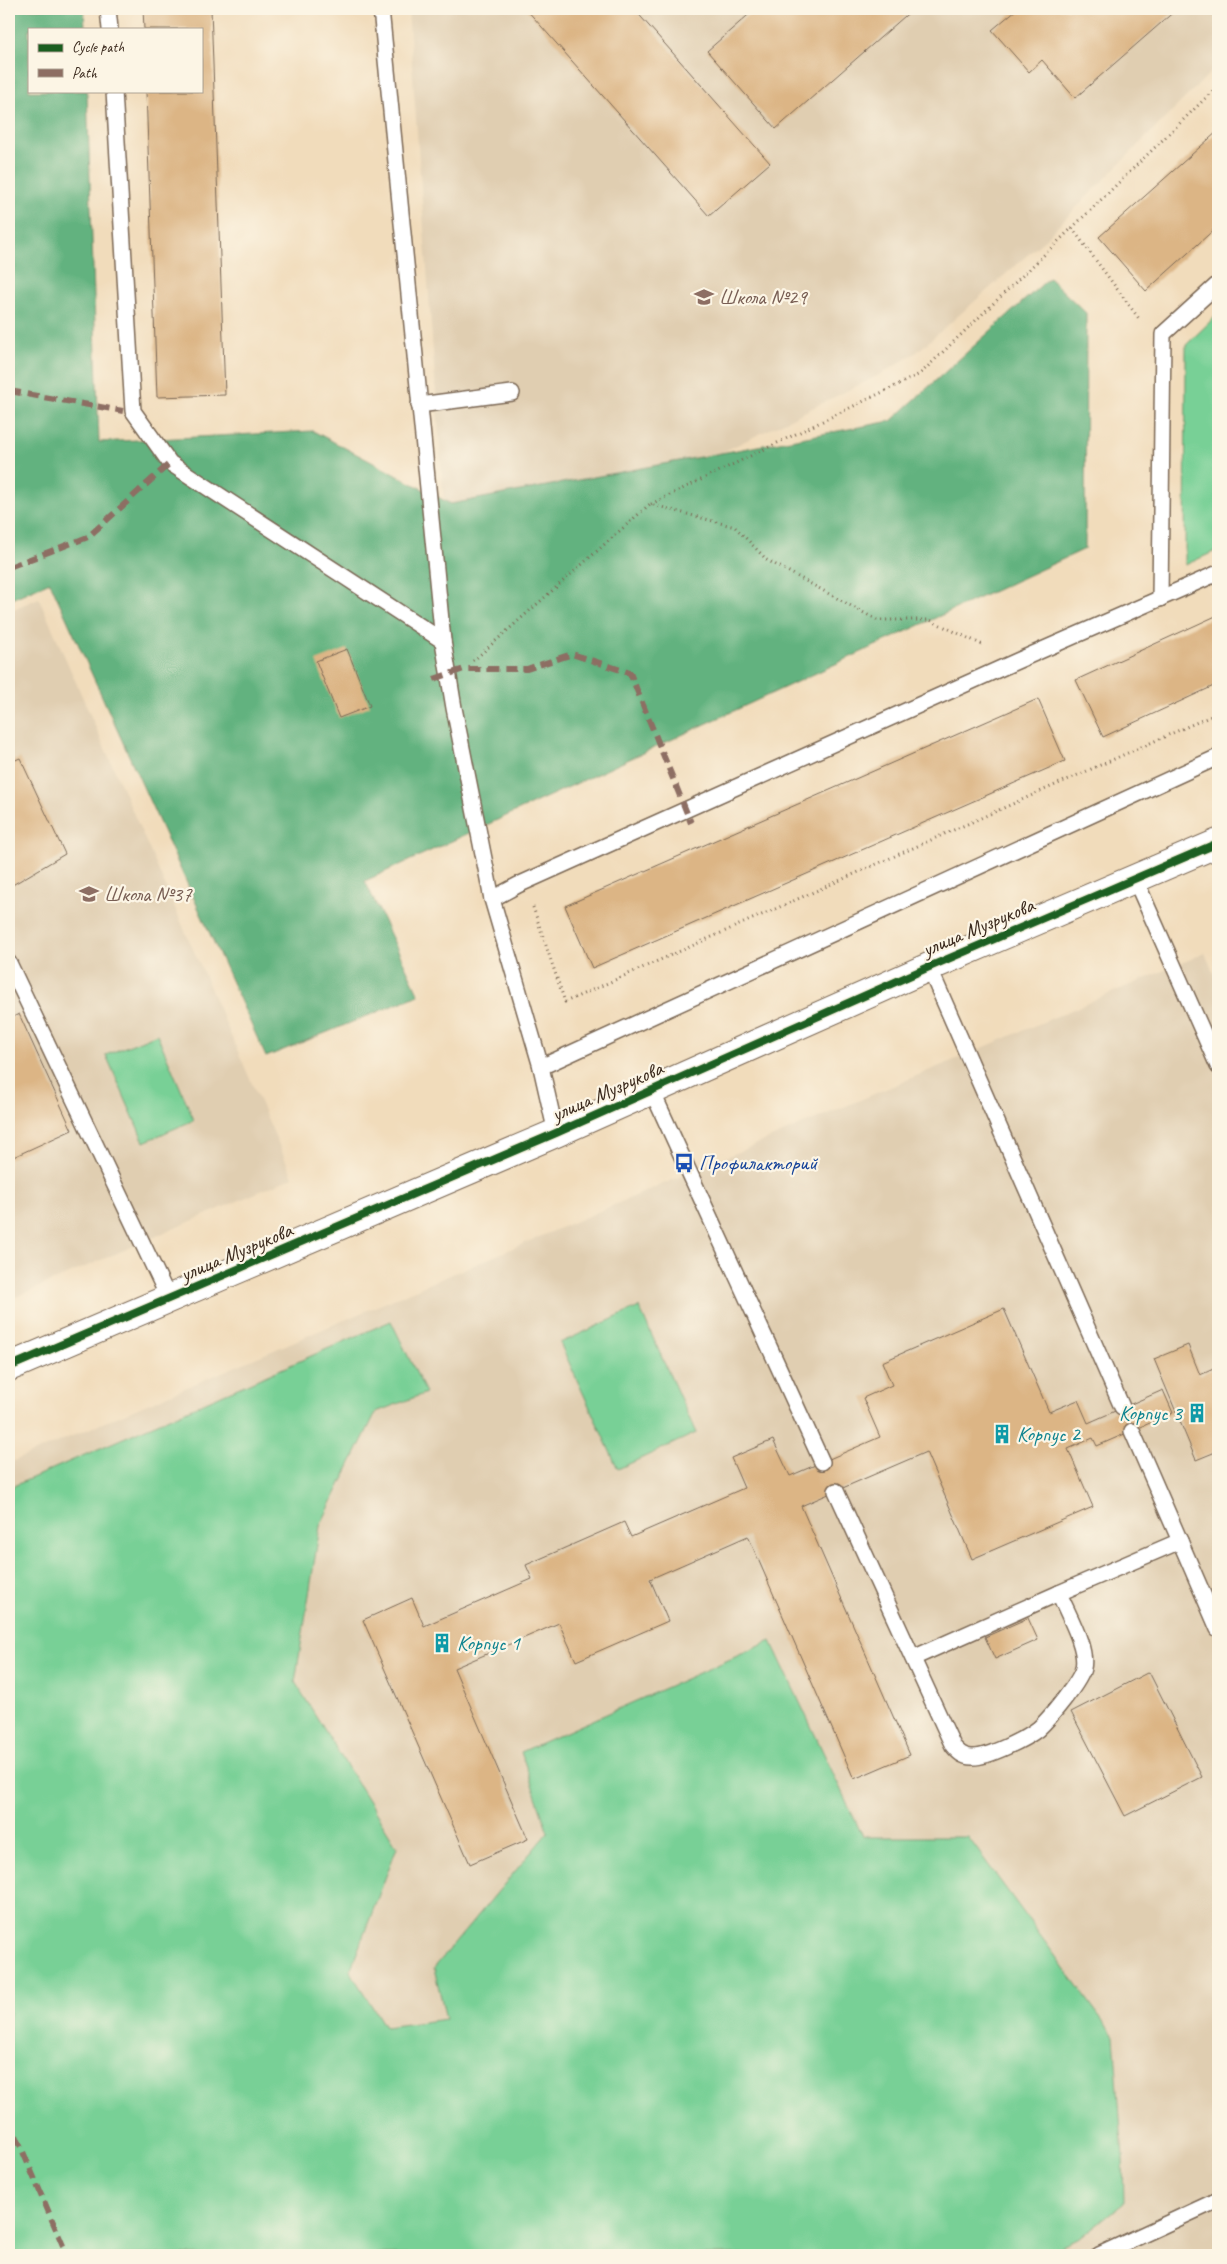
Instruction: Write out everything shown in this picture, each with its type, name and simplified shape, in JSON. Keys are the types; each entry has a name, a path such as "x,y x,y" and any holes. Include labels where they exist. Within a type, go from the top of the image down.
{"street":[{"name":"улица Музрукова","path":"9,1367 556,1133 929,967 1218,843"}],"lane":[{"path":"108,9 110,28"},
{"path":"381,9 443,641 454,708 492,899 541,1067 556,1133"},
{"path":"114,92 133,411 170,463 443,641"},
{"path":"1160,599 1163,334 1218,284"},
{"path":"419,405 512,393"},
{"path":"492,899 526,881 1218,573"},
{"path":"541,1067 1218,757"},
{"path":"1135,879 1218,1066"},
{"path":"9,963 169,1299"},
{"path":"929,967 1122,1407"},
{"path":"652,1091 822,1462"},
{"path":"1132,1431 1218,1629"},
{"path":"836,1491 952,1746 960,1754 970,1758 979,1756 1015,1742 1038,1729 1076,1684 1083,1670 1084,1654 1059,1593"},
{"path":"913,1658 1180,1541"},
{"path":"1100,2255 1218,2200"}],"path":[{"path":"472,662 650,504 920,374 1218,86"},
{"path":"1072,228 1142,322"},
{"path":"650,504 735,527 767,560 877,620 930,620 1017,661"},
{"path":"533,906 565,1002 1218,713"}],"shaded area":[{"name":"Школа №29","path":"408,9 1218,9 1218,65 1041,243 917,352 881,374 484,570 448,558"},
{"name":"Школа №37","path":"39,598 293,1177 9,1300 9,611"},
{"path":"1205,953 1218,983 1218,2255 105,2255 9,2030 9,1463"}],"green space":[{"path":"9,9 84,9 85,28 28,28 28,92 87,92 99,442 313,431 451,504 891,421 1049,278 1086,313 1085,549 365,881 419,995 266,1057 50,582 9,600"},
{"path":"1218,314 1218,550 1185,565 1186,345"},
{"path":"157,1034 194,1120 144,1142 106,1055"},
{"path":"639,1307 696,1433 618,1469 560,1343"},
{"path":"391,1321 426,1393 376,1412 320,1526 295,1682 397,1847 350,1971 385,2027 446,2019 434,1968 548,1832 521,1752 771,1641 863,1837 968,1837 1114,2036 1123,2158 1124,2202 1078,2239 1043,2255 9,2255 9,1488"}],"building":[{"path":"143,9 211,9 225,395 157,397 146,92 202,92 202,28 144,28"},
{"path":"526,9 634,9 770,163 709,216"},
{"path":"755,9 913,9 776,129 707,51"},
{"path":"1017,9 1177,9 1075,98 1042,60 1029,72 992,30"},
{"path":"1218,131 1218,226 1146,291 1099,237"},
{"path":"1218,615 1218,684 1103,737 1076,680"},
{"path":"347,649 370,706 339,718 316,661"},
{"path":"1038,699 1065,761 592,968 565,906"},
{"path":"20,758 65,854 9,887 9,763"},
{"path":"19,1014 72,1130 9,1159 9,1019"},
{"name":"Корпус 1","path":"1004,1309 1049,1412 1078,1400 1088,1423 1163,1390 1173,1413 1097,1446 1093,1438 1068,1449 1093,1507 972,1559 926,1452 801,1506 910,1755 854,1779 748,1536 650,1579 668,1621 576,1661 559,1623 454,1668 528,1839 470,1864 363,1620 412,1598 424,1626 532,1579 526,1565 624,1522 631,1537 744,1488 731,1458 773,1440 790,1476 880,1437 863,1398 892,1385 882,1362"},
{"name":"Корпус 3","path":"1188,1345 1200,1375 1218,1367 1218,1451 1196,1460 1154,1359"},
{"path":"1028,1618 1038,1640 995,1659 985,1637"},
{"path":"1149,1672 1202,1777 1125,1816 1071,1712"}],"marked path":[{"path":"9,391 123,411"},
{"path":"9,567 88,537 170,463"},
{"path":"434,679 464,669 527,669 572,654 630,673 691,823"},
{"path":"9,2119 67,2255"}],"cycle path":[{"path":"9,1367 556,1133 929,967 1218,843"}],"place":[{"name":"Школа №29","path":"704,297"},
{"name":"Школа №37","path":"89,894"},
{"name":"Профилакторий","path":"684,1163"},
{"name":"Корпус 3","path":"1197,1413"},
{"name":"Корпус 2","path":"1002,1434"},
{"name":"Корпус 1","path":"442,1643"}]}
